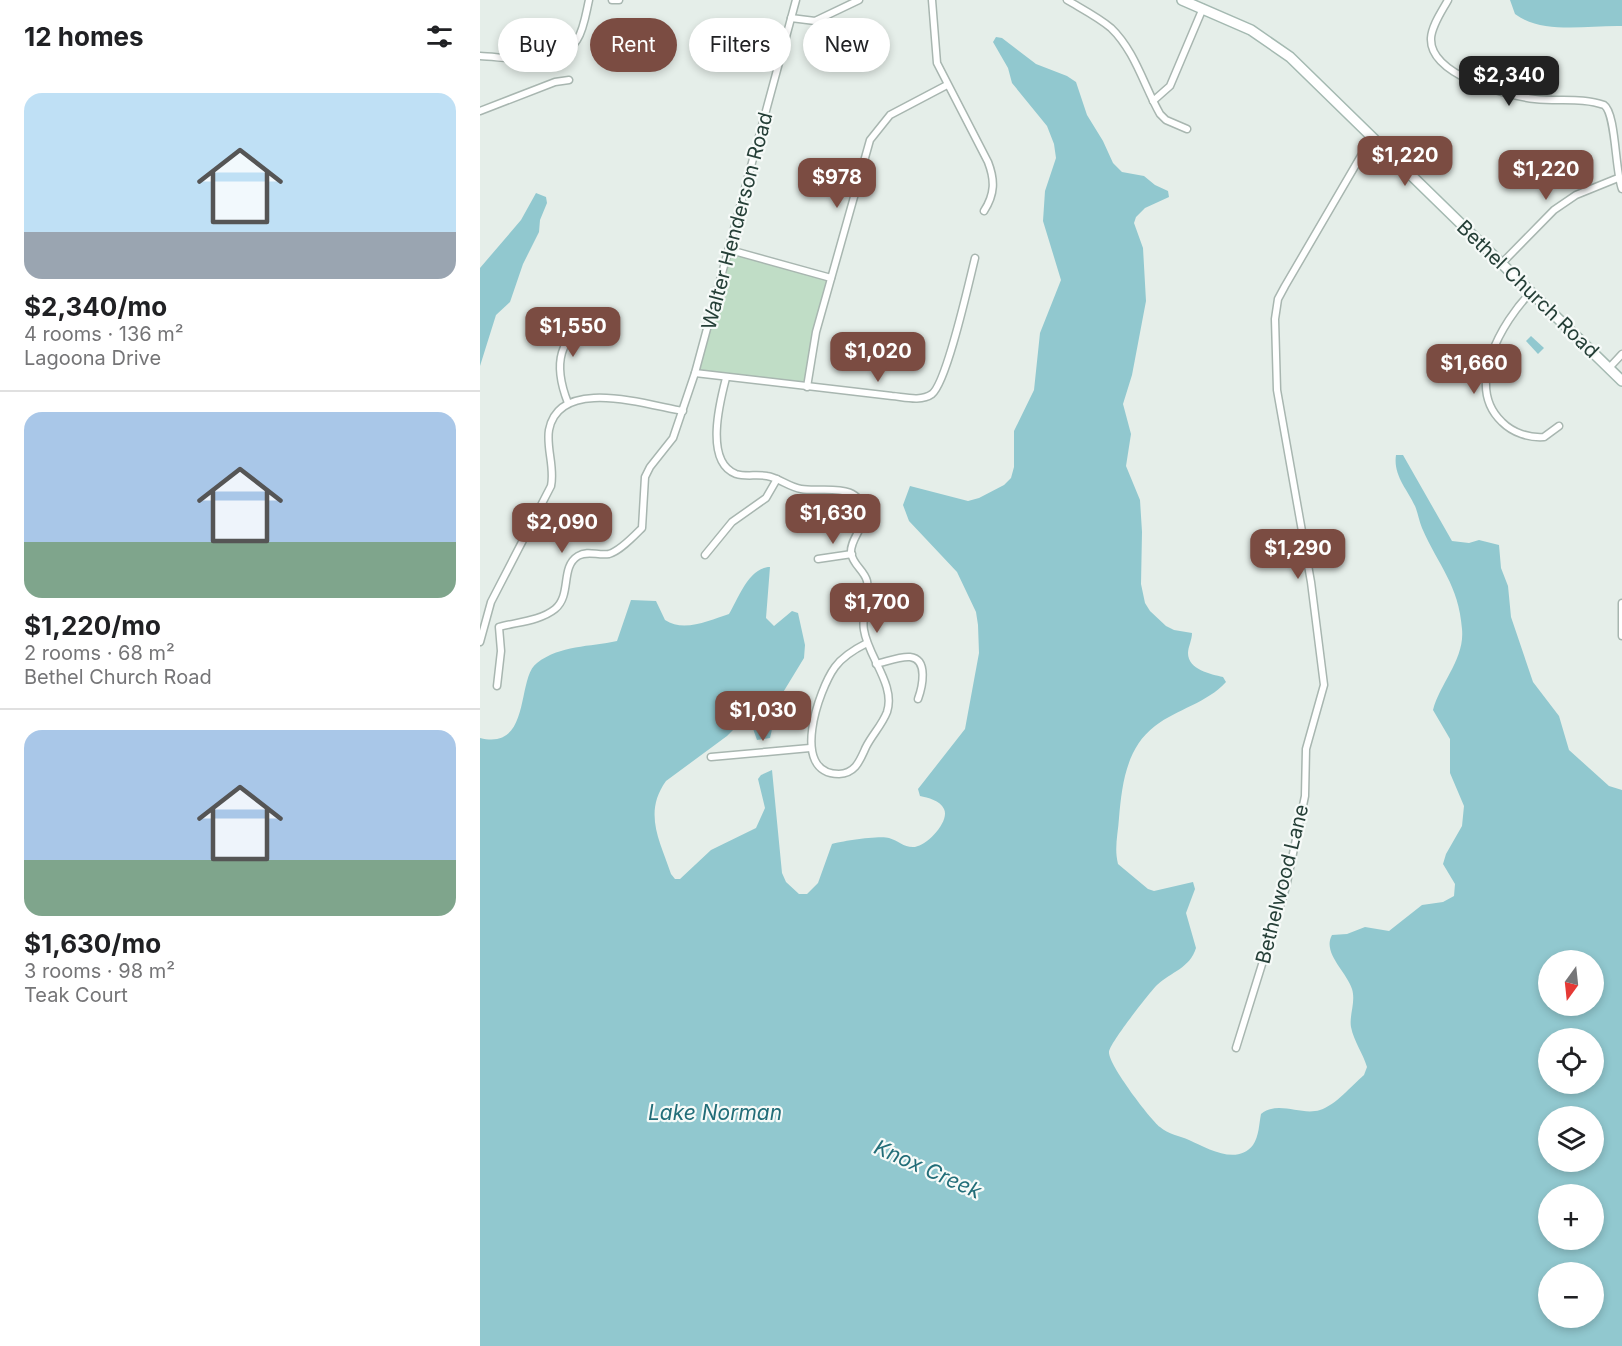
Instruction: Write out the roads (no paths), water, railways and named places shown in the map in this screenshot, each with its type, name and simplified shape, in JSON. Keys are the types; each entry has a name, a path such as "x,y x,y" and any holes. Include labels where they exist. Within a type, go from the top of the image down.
{"street":[{"path":"480,56 542,58 566,52 578,38 589,0"},
{"path":"612,0 619,0"},
{"name":"Walter Henderson Road","path":"791,18 796,0"},
{"path":"791,18 815,21 859,0"},
{"path":"932,0 935,56 947,85 991,169 992,197 984,211"},
{"path":"1067,0 1102,21 1123,42 1153,101 1166,120 1186,129"},
{"name":"Bethel Church Road","path":"1182,0 1251,30 1276,45 1622,381"},
{"path":"1448,0 1431,37 1434,51 1444,64 1468,80 1517,96 1588,101 1604,105 1611,115 1618,178 1622,189"},
{"path":"1153,101 1170,86 1203,8"},
{"name":"Walter Henderson Road","path":"497,687 501,651 499,627 533,619 556,609 564,598 568,574 574,559 585,553 614,552 640,530 645,477 650,467 672,440 683,411 730,250 777,72"},
{"path":"480,111 555,82 569,80"},
{"path":"807,387 812,347 867,148 874,132 890,115 947,85"},
{"name":"Bethelwood Lane","path":"1236,1048 1286,886 1305,796 1306,749 1324,685 1303,532 1278,401 1275,354 1276,309 1285,286 1372,137"},
{"path":"1502,263 1560,205 1587,190 1618,178"},
{"path":"730,250 831,279"},
{"path":"695,374 920,398 934,392 946,367 975,258"},
{"path":"1531,292 1513,315 1490,360 1485,381 1486,396 1499,420 1520,433 1544,437 1559,426"},
{"path":"568,403 558,373 560,357 572,336 588,322 598,318"},
{"path":"1609,368 1622,354"},
{"path":"726,378 716,418 723,463 738,474 768,476 798,488 839,489 854,495 864,514 852,554 867,580 863,626 867,644 887,691 888,706 883,720 857,766 845,773 828,771 819,764 810,748 812,729 830,674 844,657 867,644"},
{"path":"480,642 491,602 551,486 553,472 549,429 554,417 568,403 579,398 596,397 683,411"},
{"path":"705,555 732,522 766,498 777,479"},
{"path":"818,559 852,554"},
{"path":"866,596 897,608"},
{"path":"1622,603 1622,636"},
{"path":"876,664 910,657 917,661 922,671 923,681 918,699"},
{"path":"711,757 810,748"}],"water":[{"path":"1510,0 1622,0 1622,26 1567,28 1539,25 1515,14"},
{"name":"Lake Norman","path":"996,37 1002,38 1036,64 1076,82 1087,115 1113,163 1122,172 1144,176 1155,185 1168,191 1169,197 1145,208 1136,217 1134,223 1143,248 1146,301 1132,375 1123,404 1131,434 1126,466 1140,500 1141,584 1145,603 1166,626 1192,633 1188,653 1192,664 1201,670 1223,677 1226,682 1201,701 1155,726 1138,745 1127,768 1117,841 1118,864 1148,889 1154,891 1193,882 1195,889 1186,913 1196,948 1189,960 1180,969 1162,980 1139,1007 1111,1047 1110,1058 1139,1103 1163,1129 1213,1151 1230,1155 1246,1151 1257,1138 1261,1114 1275,1108 1313,1111 1326,1108 1338,1100 1364,1075 1367,1067 1351,1027 1352,989 1332,955 1330,942 1332,935 1347,934 1365,927 1389,931 1422,905 1443,902 1454,896 1455,884 1443,864 1462,826 1464,806 1450,773 1450,739 1433,710 1460,651 1462,629 1457,600 1452,587 1428,541 1415,506 1401,482 1396,455 1403,455 1452,541 1469,543 1479,540 1499,545 1501,568 1508,586 1511,617 1533,682 1559,716 1569,750 1609,786 1622,790 1622,1346 480,1346 480,738 497,739 508,734 515,724 531,671 537,663 565,650 617,641 631,600 656,601 665,620 672,624 697,624 729,614 750,578 763,568 770,567 766,618 774,626 792,611 798,613 805,645 804,658 779,699 770,738 757,740 751,723 744,719 727,736 666,781 659,793 655,816 659,839 671,874 675,879 680,879 711,850 756,828 765,808 758,779 772,770 782,873 786,882 799,894 807,894 818,883 832,844 885,837 915,847 926,842 937,832 944,820 944,809 940,803 920,796 918,789 965,729 979,653 978,625 976,612 957,572 909,521 903,505 910,486 968,501 1004,485 1011,478 1014,467 1014,431 1034,390 1040,333 1061,280 1043,221 1045,191 1056,158 1054,144 1047,126 1012,83 1008,68 993,42"},
{"path":"536,193 546,197 547,203 540,220 539,232 523,264 510,302 496,315 480,366 480,268 521,220"},
{"path":"1531,336 1544,348 1538,354 1526,341"}],"water label":[{"name":"Knox Creek","path":"928,1169"}]}
